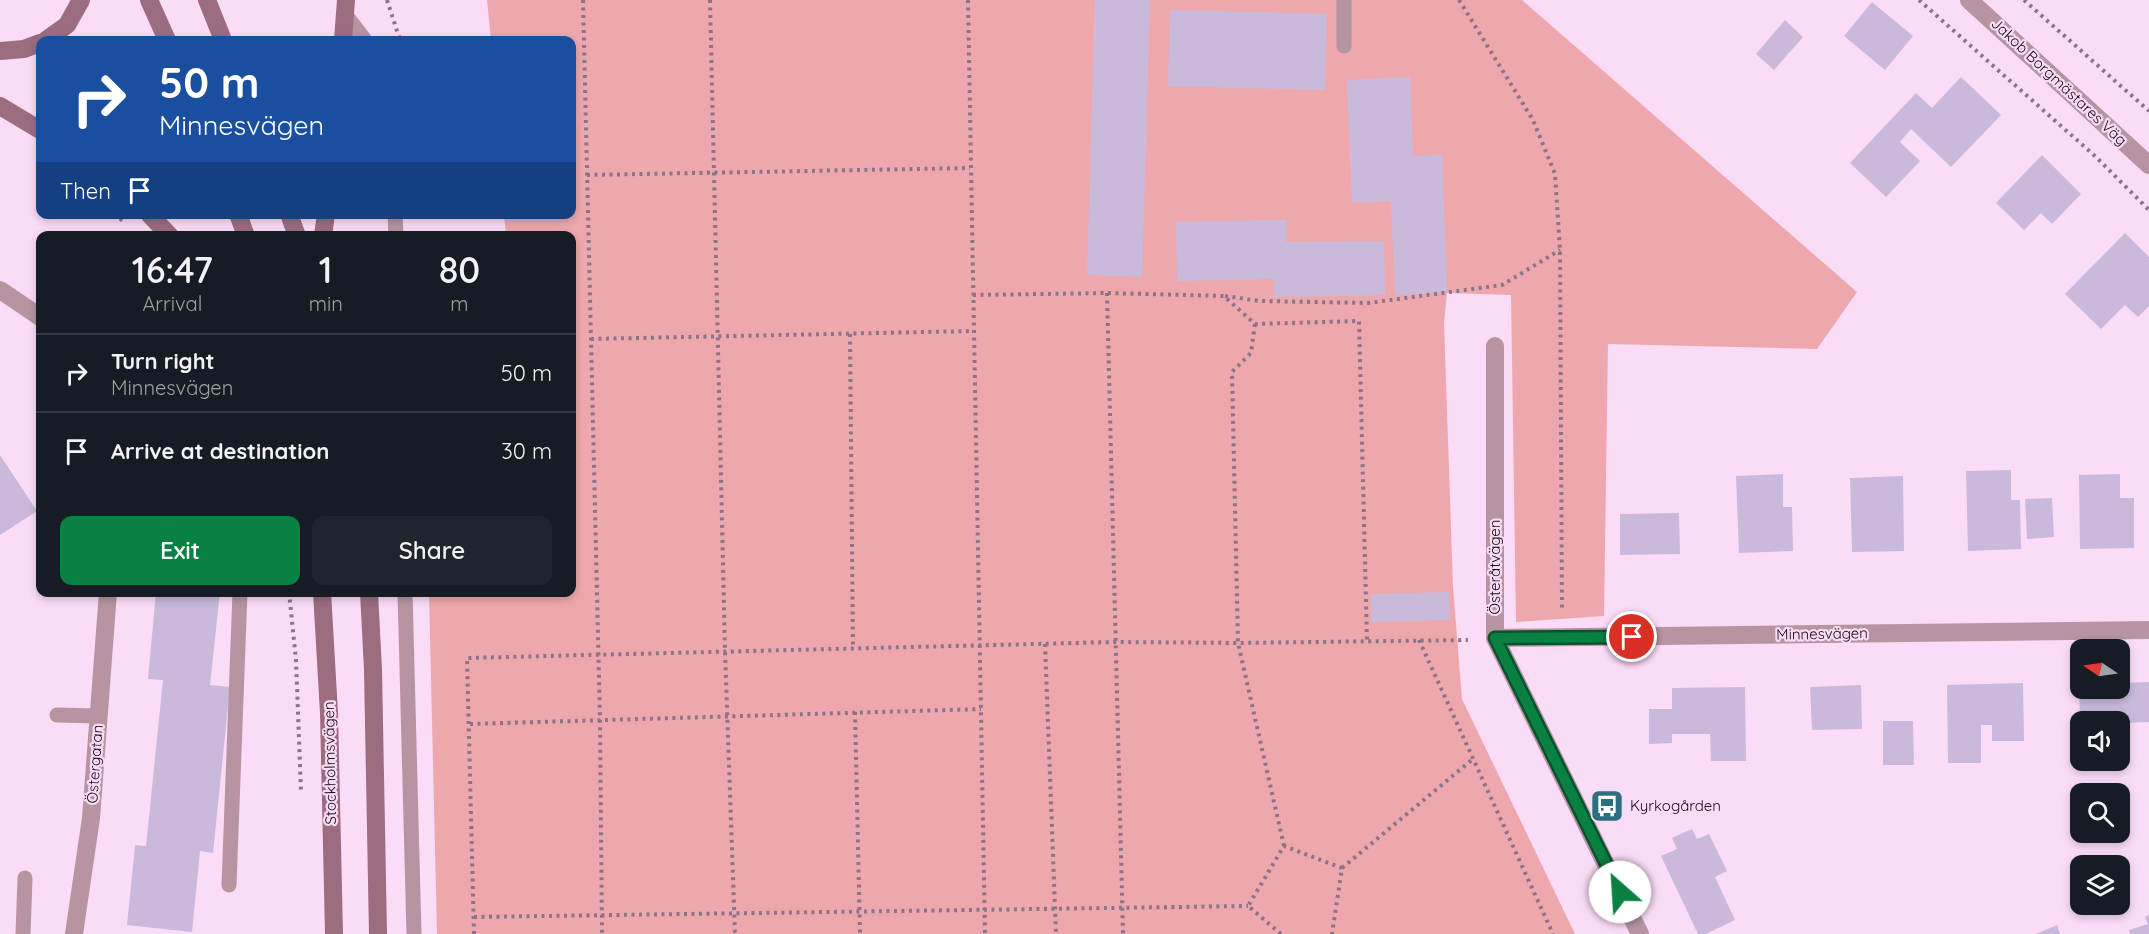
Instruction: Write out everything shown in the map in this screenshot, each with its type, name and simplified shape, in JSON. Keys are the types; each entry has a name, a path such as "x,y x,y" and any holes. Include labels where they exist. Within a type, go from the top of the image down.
{"main road":[{"path":"52,36 67,25 81,0"},
{"path":"149,0 165,36"},
{"path":"207,0 221,36"},
{"path":"343,36 346,7"},
{"path":"0,51 24,50 36,45"},
{"path":"0,106 36,128"},
{"path":"154,219 165,231"},
{"name":"Stockholmsvägen","path":"322,597 329,713 334,934"},
{"path":"369,597 373,670 378,934"}],"street":[{"name":"Jakob Borgmästares Väg","path":"1969,0 2149,165"},
{"path":"0,290 36,314"},
{"name":"Österåtvägen","path":"1495,346 1495,638 1640,934"},
{"name":"Östergatan","path":"74,934 91,818 108,597"},
{"name":"Minnesvägen","path":"1495,638 2149,630"}],"lane":[{"path":"1344,0 1344,46"},
{"path":"346,7 363,36"},
{"path":"229,885 240,597"},
{"path":"405,597 414,934"},
{"path":"57,715 98,716"},
{"path":"23,934 25,878"}],"path":[{"path":"387,0 399,36"},
{"path":"583,0 600,720 602,934"},
{"path":"710,0 725,651 735,934"},
{"path":"968,0 985,934"},
{"path":"1459,0 1533,120 1555,174 1560,250 1562,638"},
{"path":"1919,0 2096,157 2149,210"},
{"path":"2024,0 2149,111"},
{"path":"587,175 971,168"},
{"path":"973,295 1107,293 1224,296 1260,301 1368,303 1502,285 1560,250"},
{"path":"1107,293 1123,934"},
{"path":"1224,296 1255,324 1359,321 1367,640"},
{"path":"1248,906 1284,846 1238,643 1232,372 1251,353 1255,324"},
{"path":"591,339 973,331"},
{"path":"850,334 853,649"},
{"path":"290,597 296,660 302,802"},
{"path":"474,934 468,658 1115,642 1238,643 1495,638"},
{"path":"1419,640 1553,934"},
{"path":"1045,644 1056,934"},
{"path":"470,724 981,709"},
{"path":"855,712 860,934"},
{"path":"1332,934 1342,868 1473,759"},
{"path":"1284,846 1342,868"},
{"path":"474,917 1248,906 1281,934"}],"shaded area":[{"path":"487,0 1522,0 1857,292 1817,349 1608,344 1604,616 1516,622 1511,295 1447,293 1444,323 1453,587 1462,699 1575,934 437,934 429,597 576,597 576,231 506,231 504,219 576,219 576,36 491,36"}],"building":[{"path":"1095,0 1150,0 1142,277 1087,275"},
{"path":"1872,2 1913,36 1885,70 1844,36"},
{"path":"1170,10 1327,14 1325,90 1168,86"},
{"path":"1785,20 1803,37 1774,70 1756,54"},
{"path":"1410,77 1413,156 1442,155 1447,292 1395,295 1391,201 1352,203 1347,80"},
{"path":"1961,77 2001,115 1951,167 1911,129 1900,142 1920,161 1886,197 1850,163 1916,93 1932,108"},
{"path":"2042,155 2081,194 2052,224 2041,213 2024,230 1996,203"},
{"path":"1286,220 1286,242 1384,241 1385,295 1274,297 1274,279 1177,281 1176,222"},
{"path":"2125,233 2149,257 2149,306 2138,317 2125,305 2101,329 2065,294"},
{"path":"0,455 36,512 0,535"},
{"path":"2011,470 2011,500 2020,500 2021,549 1968,551 1966,471"},
{"path":"1783,474 1783,507 1792,507 1793,551 1739,553 1736,476"},
{"path":"2120,474 2120,498 2134,498 2134,548 2080,549 2079,475"},
{"path":"1903,476 1904,551 1852,552 1850,478"},
{"path":"2052,498 2054,537 2027,539 2025,499"},
{"path":"1679,513 1680,554 1620,555 1620,514"},
{"path":"1449,592 1450,620 1371,622 1371,594"},
{"path":"156,597 219,597 210,685 230,687 213,853 200,851 192,932 127,925 135,845 146,846 163,680 148,679"},
{"path":"2149,682 2149,722 2130,723 2130,711 2080,711 2079,699 2130,699 2130,683"},
{"path":"2023,683 2024,741 1992,741 1992,725 1981,725 1981,763 1948,763 1947,685"},
{"path":"1861,685 1862,729 1812,730 1810,687"},
{"path":"1745,687 1746,761 1711,761 1710,734 1672,734 1672,743 1649,744 1649,709 1672,709 1672,688"},
{"path":"1883,721 1913,721 1914,765 1883,765"},
{"path":"1692,829 1697,839 1709,834 1727,871 1715,877 1735,920 1706,934 1698,934 1661,856 1677,849 1672,838"},
{"path":"2149,915 2149,934 2130,934 2129,930 2148,924 2145,917"},
{"path":"2057,925 2060,934 2036,934"}],"place":[{"name":"Kyrkogården","path":"1607,806"}],"route":[{"path":"1620,892 1495,638 1632,637"}]}
